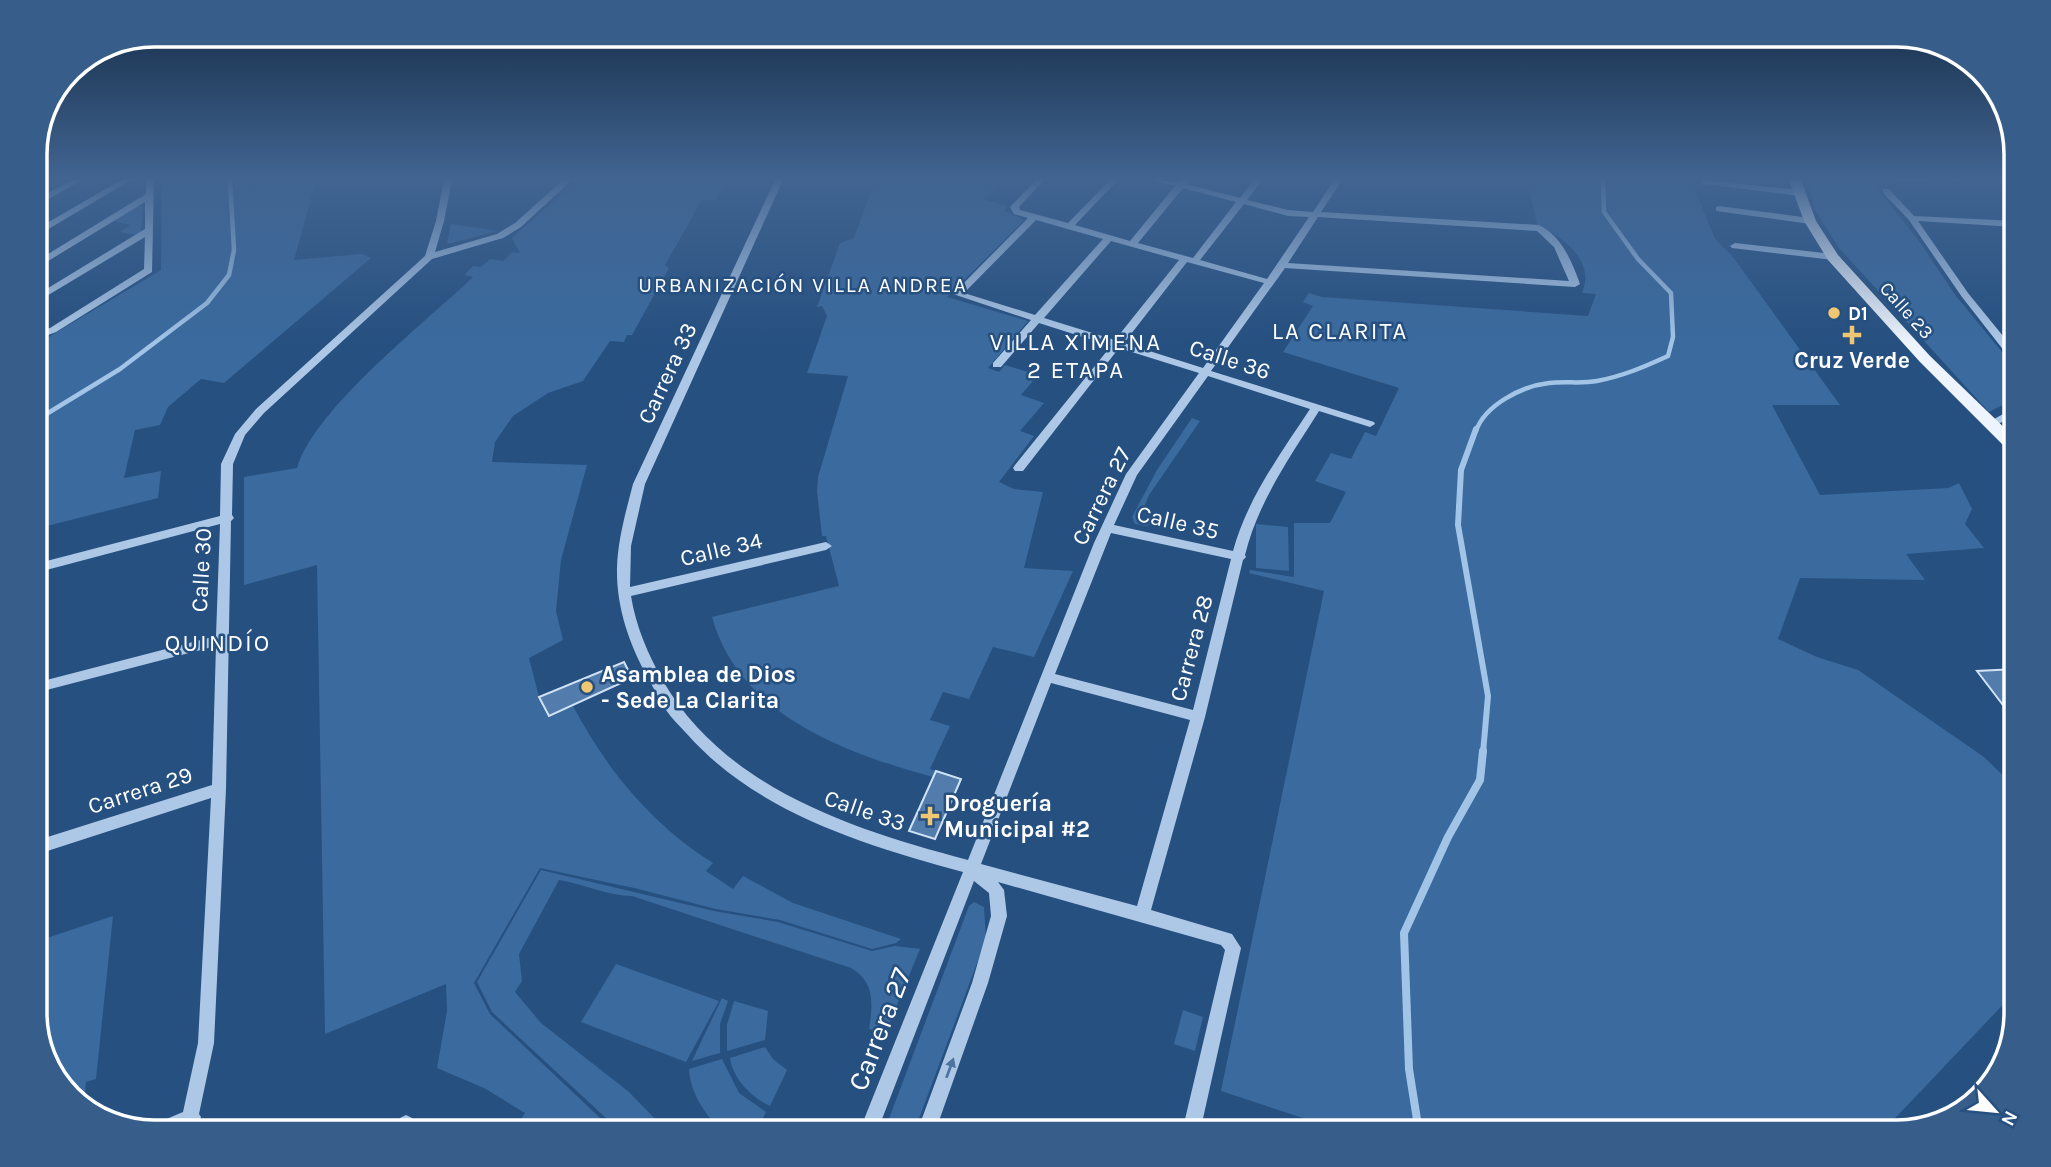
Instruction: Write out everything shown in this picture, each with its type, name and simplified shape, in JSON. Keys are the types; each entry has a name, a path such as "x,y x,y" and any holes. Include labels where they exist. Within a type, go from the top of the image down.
{"main road":[{"name":"Calle 23","path":"1819,234 1833,257 1924,359 2004,437"}],"street":[{"path":"47,259 86,234"},
{"path":"47,293 141,234"},
{"path":"47,332 149,270 148,234"},
{"path":"429,257 436,234"},
{"path":"429,257 503,234"},
{"name":"Carrera 33","path":"625,593 623,568 628,527 639,484 754,234"},
{"path":"958,294 1017,234"},
{"path":"1100,234 1269,282"},
{"path":"1132,244 1140,234"},
{"path":"1019,468 1118,344 1212,234"},
{"name":"Carrera 27","path":"873,1120 971,868 1132,474 1303,234"},
{"path":"1282,265 1575,284 1566,257 1555,239 1548,234"},
{"path":"1923,234 1965,295 2004,344"},
{"path":"997,365 1109,237"},
{"path":"1735,246 1833,257"},
{"name":"Calle 30","path":"191,1120 206,1043 219,789 228,518 227,464 240,433 260,411 429,257"},
{"name":"Calle 36","path":"958,294 1370,424"},
{"name":"Carrera 28","path":"1142,914 1198,717 1243,537 1267,484 1316,407"},
{"path":"1990,424 2004,416"},
{"path":"47,566 228,518"},
{"name":"Calle 35","path":"1108,528 1240,557"},
{"name":"Calle 34","path":"625,593 826,546"},
{"name":"Calle 33","path":"625,593 630,623 654,683 673,714 712,752 758,787 804,812 888,842 1226,939 1233,948"},
{"path":"47,685 222,640"},
{"path":"1048,677 1198,717"},
{"name":"Carrera 29","path":"47,844 219,789"},
{"path":"930,1120 980,983 999,916 996,890 971,868"},
{"path":"1194,1120 1233,948"}],"shaded area":[{"path":"161,234 301,234 294,260 362,254 371,258 224,383 201,379 168,407 160,425 135,430 124,478 161,471 158,498 47,526 47,338 161,270"},
{"path":"449,234 484,234 447,244"},
{"path":"516,234 682,234 665,265 669,268 632,335 627,335 624,342 610,341 583,381 548,393 513,416 495,442 492,462 587,465 561,560 556,611 563,640 529,658 539,697 549,716 573,706 600,752 632,794 670,831 713,863 706,871 733,889 743,876 793,903 901,939 896,943 872,949 780,920 716,909 540,868 474,983 490,1014 602,1120 521,1120 525,1113 484,1088 437,1068 447,1011 446,984 325,1034 317,565 244,585 244,477 297,468 325,420 374,367 473,277 464,275 473,266 481,267 490,259 503,261 512,252 520,253 512,238"},
{"path":"855,234 1010,234 947,297 1028,321 988,368 999,372 1005,365 1038,375 1021,395 1044,403 1020,431 1034,436 999,482 1014,489 1043,492 1024,568 1073,571 1034,657 993,647 969,699 943,692 930,720 950,726 930,769 936,771 933,777 865,756 800,725 771,704 746,680 726,651 712,617 839,586 826,536 822,536 817,491 818,477 848,376 807,373 827,316 822,306 817,307 840,243 854,238"},
{"path":"1554,234 1713,234 1733,257 1840,405 1772,405 1820,495 1948,488 1959,483 1972,509 1965,524 1984,548 1906,554 1925,580 1800,578 1778,639 1817,657 1858,670 1984,757 2004,776 2004,1004 1893,1120 1309,1120 1221,1091 1324,591 1249,573 1250,570 1294,577 1294,523 1330,523 1346,492 1315,481 1331,453 1351,459 1365,432 1376,436 1399,388 1283,352 1313,306 1303,302 1309,293 1322,297 1588,316 1596,294 1582,293 1585,281 1581,260"},
{"path":"1830,234 1914,234 1956,296 2004,354 2004,404 1989,412 1839,248"},
{"path":"1192,418 1200,421 1149,495 1139,519 1154,523 1146,526 1135,524 1132,517 1157,470"},
{"path":"1256,524 1288,527 1289,571 1256,568"},
{"path":"541,870 714,911 778,922 872,951 895,946 920,949 885,1034 869,1029 871,1002 868,987 851,968 632,896 559,880 519,954 522,981 515,992 541,1023 629,1092 656,1120 608,1120 492,1012 477,982"},
{"path":"974,902 984,907 986,939 918,1120 889,1120 969,906"},
{"path":"113,916 96,1079 86,1082 85,1094 65,1072 49,1033 47,938"},
{"path":"616,964 719,1001 686,1062 581,1022"},
{"path":"722,998 728,1001 720,1024 720,1053 692,1061"},
{"path":"734,1001 768,1011 765,1040 727,1051 727,1025"},
{"path":"1183,1010 1203,1017 1195,1051 1174,1044"},
{"path":"765,1047 773,1059 787,1070 770,1106 756,1098 744,1086 735,1073 730,1058"},
{"path":"722,1059 739,1093 766,1112 762,1120 712,1120 692,1087 689,1069"}],"building":[{"name":"Asamblea de Dios - Sede La Clarita","path":"624,662 632,678 549,716 539,697"},
{"path":"2004,670 2004,706 1977,671"},
{"name":"Droguería Municipal #2","path":"936,771 961,779 935,839 909,831"}],"waterway":[{"path":"47,414 120,369 207,303 229,275 234,250 233,234"},
{"path":"1476,431 1487,413 1496,405 1527,388 1549,383 1607,379 1668,356 1673,337 1671,293 1638,259 1620,234"},
{"path":"1476,429 1461,470 1458,525 1488,696 1483,753"},
{"path":"1417,1120 1409,1069 1404,933 1448,837 1480,780 1483,751"}],"place":[{"name":"D1","path":"1834,313"},
{"name":"Cruz Verde","path":"1852,335"},
{"name":"Asamblea de Dios - Sede La Clarita","path":"587,687"},
{"name":"Droguería Municipal #2","path":"930,816"}],"district":[{"name":"URBANIZACIÓN VILLA ANDREA","path":"803,285"},
{"name":"LA CLARITA","path":"1340,331"},
{"name":"VILLA XIMENA 2 ETAPA","path":"1076,356"},
{"name":"QUINDÍO","path":"218,643"}]}
